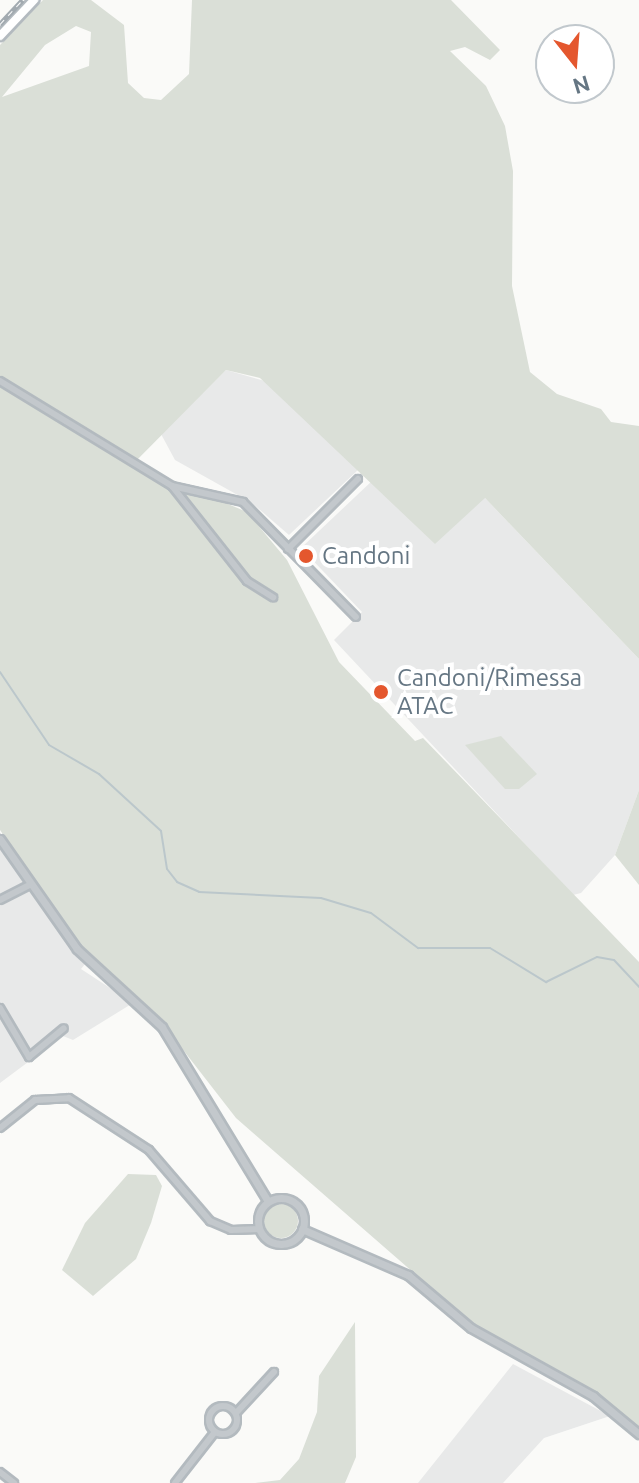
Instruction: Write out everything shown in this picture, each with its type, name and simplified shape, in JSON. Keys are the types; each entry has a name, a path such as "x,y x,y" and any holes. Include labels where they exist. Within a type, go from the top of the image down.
{"main road":[{"path":"0,36 34,0"}],"street":[{"path":"0,381 172,486 243,502 356,617"},
{"path":"288,549 358,479"},
{"path":"172,486 237,570 273,597"},
{"path":"0,839 29,885 77,949 162,1027 268,1201 260,1229"},
{"path":"0,900 29,885"},
{"path":"0,1008 29,1057 64,1028"},
{"path":"0,1128 39,1098 75,1100 149,1150 210,1221 260,1229 277,1243 302,1229"},
{"path":"268,1201 295,1203 302,1229"},
{"path":"302,1229 408,1275 471,1328 593,1396 639,1434"},
{"path":"214,1433 228,1433 236,1413 274,1372"},
{"path":"214,1433 209,1424 218,1408 236,1413"},
{"path":"175,1483 214,1433"},
{"path":"0,1472 14,1483"}],"shaded area":[{"path":"43,0 91,0 124,25 128,83 144,98 161,100 189,74 192,0 451,0 500,50 490,60 465,47 450,51 486,86 505,126 513,171 512,286 530,372 557,394 601,409 611,422 639,426 639,659 485,498 435,544 260,378 226,370 133,464 247,512 287,560 339,662 415,741 423,738 639,962 639,1431 621,1413 476,1327 236,1118 156,1015 84,953 0,830 0,45","holes":["76,26 91,32 89,66 2,97 45,45"]},
{"path":"226,370 265,381 359,469 289,535 252,503 175,460 161,434"},
{"path":"373,480 433,540 484,497 639,659 639,790 615,855 581,893 573,895 334,640 362,612 301,548"},
{"path":"501,736 537,774 519,789 505,789 465,745"},
{"path":"639,790 639,885 615,855"},
{"path":"0,849 85,964 81,969 133,1003 73,1040 63,1036 0,1083"},
{"path":"128,1174 156,1175 162,1186 136,1259 93,1296 62,1270 85,1223"},
{"path":"281,1204 293,1209 298,1221 293,1233 281,1238 269,1233 264,1221 269,1209"},
{"path":"355,1322 356,1457 345,1483 255,1483 280,1480 299,1459 317,1412 319,1376"},
{"path":"513,1364 610,1416 544,1438 503,1483 418,1483"}],"waterway":[{"path":"0,672 49,745 99,774 161,831 167,869 177,882 199,892 321,898 371,913 418,948 490,948 546,982 597,957 614,960 639,987"}],"railway":[{"path":"0,24 22,0"}],"place":[{"name":"Candoni","path":"306,556"},
{"name":"Candoni/Rimessa ATAC","path":"381,692"}]}
